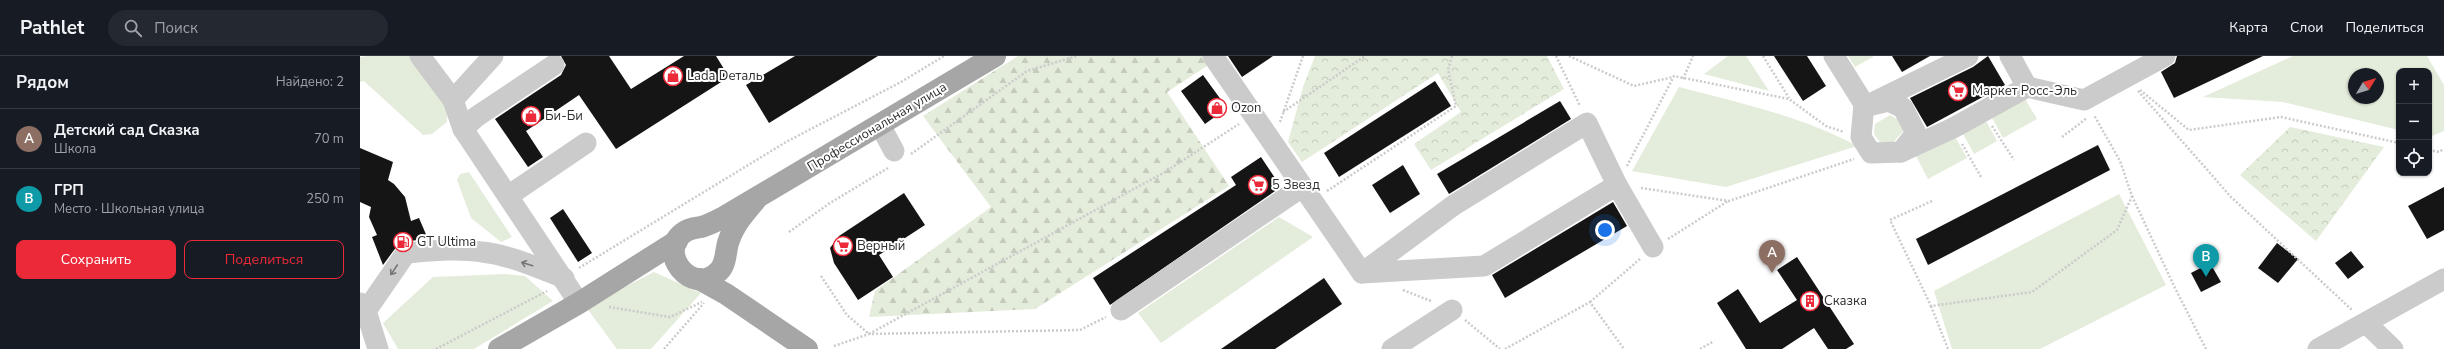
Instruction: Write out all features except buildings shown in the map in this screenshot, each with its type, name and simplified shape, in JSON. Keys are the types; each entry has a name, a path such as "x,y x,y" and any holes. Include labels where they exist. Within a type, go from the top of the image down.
{"main road":[{"name":"Профессиональная улица","path":"499,349 634,270 677,241 686,231 701,227 724,217 995,56"},
{"name":"Профессиональная улица","path":"634,270 649,265 663,265 679,270 691,278 699,279 713,276 724,258 735,227 758,197"},
{"path":"701,227 714,232 724,243 725,280 747,308"},
{"path":"677,241 674,256 679,270"},
{"path":"699,279 747,308 807,349"}],"street":[{"path":"420,56 453,100 462,129 508,196 587,298"},
{"path":"453,100 493,56"},
{"path":"1213,56 1362,273"},
{"path":"1834,56 1864,107 1866,145 1901,152 1953,128 2027,87"},
{"path":"1864,107 1968,56"},
{"path":"2010,56 2027,87 2092,108 2165,56"},
{"path":"462,129 476,117 554,65"},
{"path":"1864,107 1890,101 1903,108 1916,133 1901,152"},
{"path":"1362,273 1454,205 1587,123 1617,185 1653,247"},
{"path":"880,125 897,158"},
{"path":"508,196 586,143"},
{"path":"1362,273 1484,266 1617,185"},
{"path":"1121,310 1307,194"},
{"path":"378,349 362,308 406,253 439,250 483,252 570,276"},
{"path":"2318,349 2444,279"},
{"path":"1392,349 1452,310"},
{"path":"2366,323 2375,349"},
{"path":"2366,323 2393,349"}],"path":[{"path":"436,349 570,276 786,142 901,82 944,56"},
{"path":"789,232 897,158 928,144 1027,71 1077,56"},
{"path":"1272,143 1303,56"},
{"path":"1283,112 1365,56"},
{"path":"1307,194 1456,106 1448,70 1452,56"},
{"path":"1556,56 1587,123"},
{"path":"1569,56 1634,86 1674,76 1789,99"},
{"path":"1684,79 1693,56"},
{"path":"1763,56 1789,99 1826,126 1866,145"},
{"path":"1674,76 1617,185 1729,201 1866,145"},
{"path":"2366,323 2231,197 2136,88 2189,130 2281,117 2396,142"},
{"path":"2062,137 2092,108 2120,161 2132,196 2174,286 2206,349"},
{"path":"1982,112 2014,160"},
{"path":"834,346 869,334 1165,172 1253,115"},
{"path":"1953,128 1981,177"},
{"path":"2432,151 2438,152 2444,150"},
{"path":"1931,306 2032,292 2117,230 2132,196"},
{"path":"1932,201 1890,220 1931,306 1948,349"},
{"path":"570,276 587,298 605,306 670,317 707,300 664,349"},
{"path":"821,276 848,315 869,334 1080,330 1121,310"},
{"path":"1396,287 1452,310 1500,349"},
{"path":"1505,349 1590,302 1624,349"},
{"path":"1700,349 1714,341"}],"green space":[{"path":"411,56 447,104 447,122 432,134 423,135 364,81 360,82 360,57"},
{"path":"1018,56 1205,56 1210,64 1167,92 1229,186 1035,309 869,317 875,291 991,207 923,116"},
{"path":"1315,56 1547,56 1564,89 1431,170 1414,144 1461,112 1438,73 1302,162 1288,142 1303,87"},
{"path":"1728,56 1746,56 1769,91 1704,74"},
{"path":"1848,56 1873,56 1873,57 1855,67"},
{"path":"2293,56 2427,56 2444,85 2444,131 2432,136 2432,68 2396,68 2396,129 2283,102 2203,97"},
{"path":"1679,87 1792,118 1814,126 1857,146 1726,187 1632,171"},
{"path":"2024,97 2037,119 2003,138 1991,116"},
{"path":"1890,115 1900,121 1904,130 1891,145 1880,142 1874,134 1875,124"},
{"path":"1985,119 1997,141 1974,154 1962,132"},
{"path":"2290,127 2384,147 2316,241 2240,175"},
{"path":"1954,135 1967,158 1928,179 1916,156"},
{"path":"469,172 512,237 501,242 471,218 457,180 460,174"},
{"path":"2119,194 2166,285 2040,349 1952,349 1934,291"},
{"path":"1279,217 1313,237 1161,343 1138,313"},
{"path":"654,272 701,293 651,349 617,349 586,307"},
{"path":"506,274 525,276 553,301 474,349 398,349 383,323 433,277"}],"place":[{"name":"Lada Dеталь","path":"673,76"},
{"name":"Маркет Росс-Эль","path":"1958,91"},
{"name":"Ozon","path":"1217,108"},
{"name":"Би-Би","path":"531,116"},
{"name":"5 Звезд","path":"1258,185"},
{"name":"GT Ultima","path":"403,242"},
{"name":"Верный","path":"843,246"},
{"name":"Детский сад Сказка","path":"1772,273"},
{"name":"ГРП","path":"2206,277"},
{"name":"Сказка","path":"1810,301"}]}
